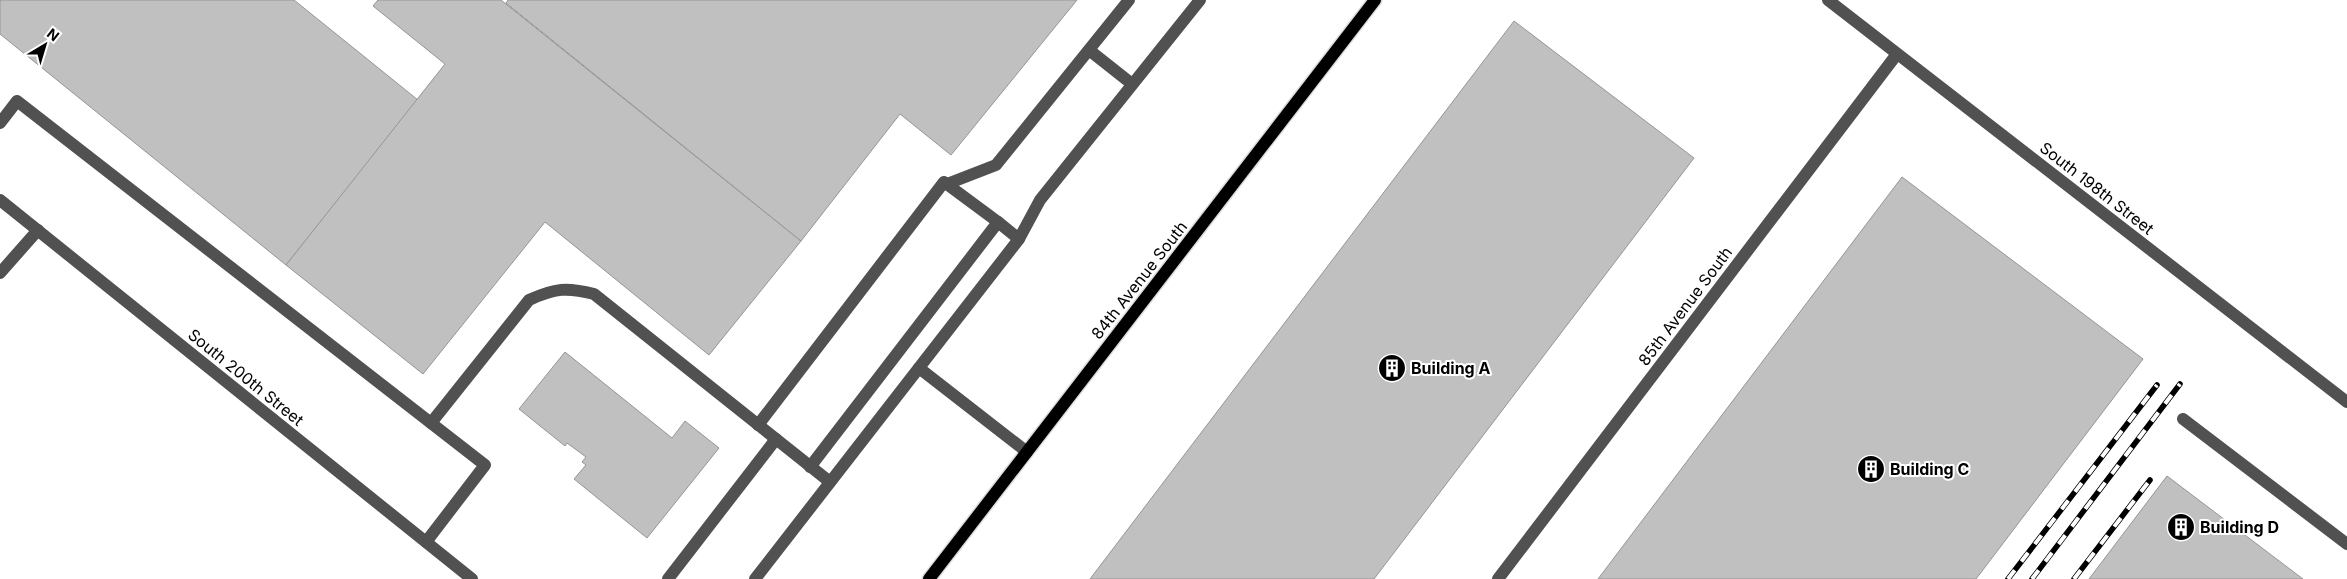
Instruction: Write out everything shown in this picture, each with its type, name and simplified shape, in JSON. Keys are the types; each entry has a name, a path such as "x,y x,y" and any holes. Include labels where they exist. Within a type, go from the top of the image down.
{"main road":[{"name":"84th Avenue South","path":"929,579 1375,0"}],"street":[{"path":"758,425 944,182 947,184 996,165 1129,0"},
{"path":"755,579 1019,239 1040,200 1200,0"},
{"name":"South 198th Street","path":"1828,0 2347,402"},
{"path":"1089,50 1132,84"},
{"name":"85th Avenue South","path":"1498,579 1897,54"},
{"path":"0,123 17,101 486,465 426,542"},
{"path":"947,184 1019,239"},
{"name":"South 200th Street","path":"0,200 472,579"},
{"path":"810,467 998,222"},
{"path":"0,273 38,230"},
{"path":"431,423 529,300 550,290 573,288 594,294 830,482"},
{"path":"919,368 1027,452"},
{"path":"2183,419 2347,544"},
{"path":"668,579 776,439"}],"building":[{"path":"0,0 294,0 418,100 286,265 0,34"},
{"path":"378,0 501,0 801,241 709,355 545,222 423,374 286,265 445,64 373,6"},
{"path":"508,0 1077,0 951,155 900,114 801,241 506,3"},
{"name":"Building A","path":"1514,21 1694,158 1374,579 1090,579"},
{"name":"Building C","path":"1902,177 2143,359 1976,579 1598,579"},
{"path":"565,352 672,438 685,421 719,448 647,538 574,479 586,465 582,462 586,457 567,443 565,446 519,409"},
{"name":"Building D","path":"2167,476 2303,579 2089,579"}],"railway":[{"path":"2032,579 2180,384"},
{"path":"2008,579 2157,385"},
{"path":"2074,579 2150,480"}],"place":[{"name":"Building A","path":"1392,368"},
{"name":"Building C","path":"1871,469"},
{"name":"Building D","path":"2181,527"}]}
